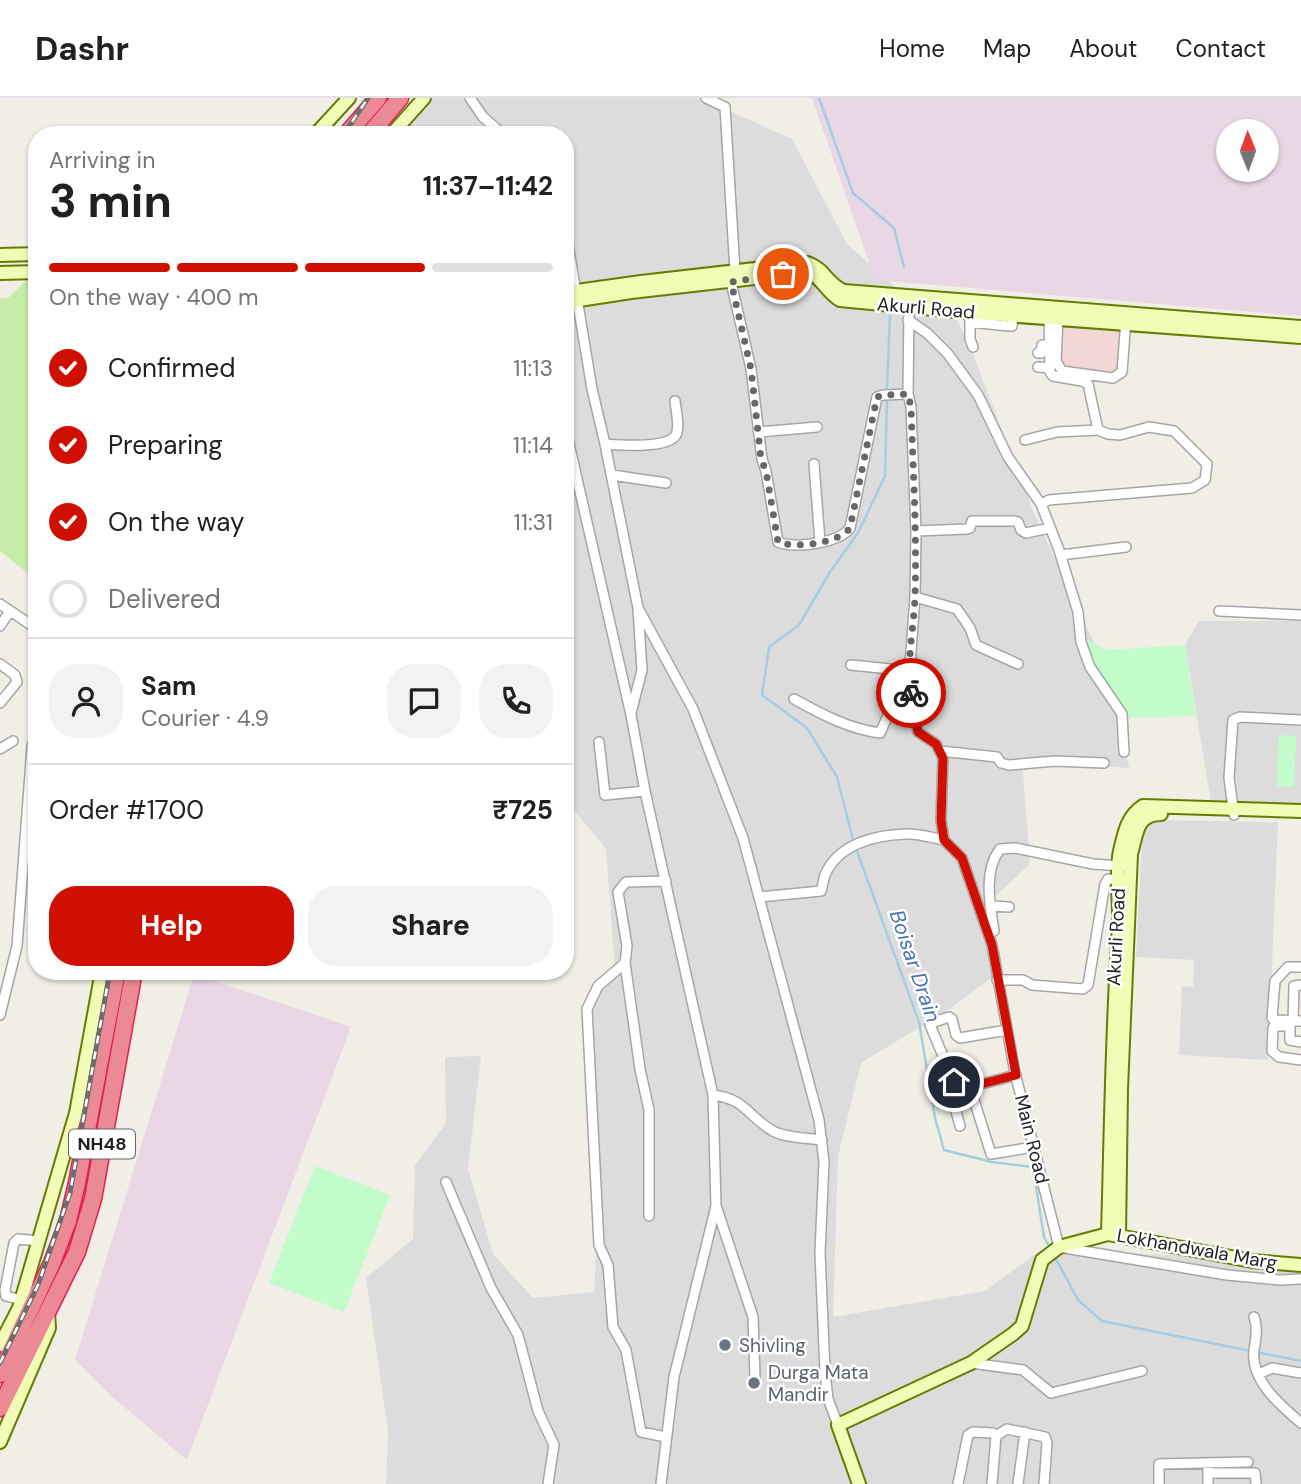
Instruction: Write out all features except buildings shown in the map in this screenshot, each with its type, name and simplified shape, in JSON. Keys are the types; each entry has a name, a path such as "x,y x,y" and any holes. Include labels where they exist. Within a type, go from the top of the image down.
{"highway":[{"path":"354,126 378,98"},
{"path":"377,126 400,98"},
{"name":"NH48","path":"0,1408 25,1303 52,1263 68,1222 115,980"},
{"name":"NH48","path":"0,1374 12,1352 48,1309 76,1252 93,1199 132,980"}],"street":[{"path":"323,126 349,98"},
{"path":"399,126 424,98"},
{"path":"470,98 483,117 494,126"},
{"path":"706,98 724,107 733,276 751,369 761,459 778,542 787,545 820,542 845,535 850,528 877,397 908,394"},
{"path":"0,254 28,254"},
{"path":"0,273 28,272"},
{"name":"Akurli Road","path":"574,296 631,292 733,276 808,272 817,276 831,295 840,300 910,301 967,312 1052,315"},
{"path":"574,296 638,608 642,670 631,715"},
{"path":"760,897 821,891 825,876 835,859 855,844 907,833 944,840 941,820 943,758 936,744 918,732 909,675 915,597 916,531 911,407 908,394 910,301"},
{"path":"910,301 934,340 978,395 1008,457 1041,504 1061,555 1078,612 1081,642 1090,667 1122,714 1124,752"},
{"path":"967,312 973,347"},
{"name":"Akurli Road","path":"967,312 1283,330 1301,327"},
{"path":"1052,315 1049,345 1053,376 1088,384 1098,430"},
{"path":"1052,315 1058,367 1062,371 1114,378 1122,372 1126,319"},
{"name":"Akurli Road","path":"1283,330 1301,337"},
{"path":"1038,353 1041,353 1042,345 1049,345"},
{"path":"1038,367 1050,368"},
{"path":"605,444 640,445 675,437 675,401"},
{"path":"759,432 817,427"},
{"path":"1025,440 1057,432 1098,430 1120,435 1149,427 1174,431 1207,464 1205,480 1192,488 1049,500 1041,504"},
{"path":"814,464 820,542"},
{"path":"574,465 713,1095 716,1206 674,1377 660,1484"},
{"path":"612,475 666,483"},
{"path":"916,531 967,529 972,521 1014,521 1026,533 1050,528"},
{"path":"1061,555 1126,547"},
{"path":"915,597 957,609 970,628 976,645 1018,664"},
{"path":"0,604 4,618 28,626"},
{"path":"638,608 693,709 743,838 819,1120 824,1162 820,1252 822,1332 828,1399 859,1484"},
{"path":"1219,611 1301,615"},
{"path":"0,664 15,675 17,682 0,704"},
{"path":"851,666 909,675"},
{"path":"794,699 825,716 864,731 880,733 909,675"},
{"path":"1234,812 1229,778 1233,720 1240,717 1301,720"},
{"path":"0,750 13,741"},
{"path":"599,742 605,795 645,791"},
{"path":"940,751 997,757 1001,763 1009,765 1055,761 1104,763"},
{"path":"0,1015 17,946 28,800"},
{"name":"Akurli Road","path":"1114,1235 1119,986 1125,866 1122,844 1128,824 1143,806 1168,810 1301,817"},
{"name":"Akurli Road","path":"1264,813 1301,811"},
{"name":"Main Road","path":"944,840 962,858 992,945 1016,1075 1034,1147 1054,1250"},
{"path":"994,931 990,906 993,859 1000,849 1015,848 1093,864 1125,866"},
{"path":"998,980 1023,980 1032,985 1083,989 1088,985 1105,884 1108,879 1124,880"},
{"path":"649,1216 649,1110 640,1069 625,963 627,947 618,892 625,882 666,881"},
{"path":"990,906 1009,907"},
{"path":"625,963 598,986 587,1009 599,1245 608,1265 613,1327 626,1350 641,1432 666,1437"},
{"path":"1296,1024 1272,1018 1275,981 1288,967 1301,967"},
{"path":"39,1241 18,1239 14,1243 6,1296 25,1303 39,1241 76,1113 100,980"},
{"path":"1301,985 1294,986 1296,1024 1290,1040 1301,1042"},
{"path":"1007,1030 960,1038 956,1035 949,1017 930,1025 954,1082 965,1086 990,1154 1034,1147"},
{"path":"1296,1024 1274,1026 1272,1051 1279,1057 1301,1060"},
{"path":"938,1071 950,1089 960,1126"},
{"path":"950,1089 1016,1075"},
{"path":"713,1095 729,1097 741,1104 755,1119 777,1133 822,1140"},
{"path":"446,1182 491,1288 518,1335 538,1411 554,1445 548,1484"},
{"path":"716,1206 753,1317 755,1377"},
{"name":"Lokhandwala Marg","path":"1054,1250 1114,1235 1252,1261 1301,1265"},
{"path":"838,1425 971,1363 1022,1326 1038,1267 1054,1250 1227,1275 1280,1280 1301,1279"},
{"path":"0,1442 49,1328 48,1309"},
{"path":"1254,1317 1257,1372 1265,1386 1301,1423"},
{"path":"971,1363 1023,1370 1051,1394 1142,1371"},
{"path":"1257,1372 1272,1368 1301,1373"},
{"path":"996,1436 1007,1429 1045,1437 1047,1443 1044,1484"},
{"path":"958,1484 968,1435 973,1432 993,1433 996,1436"},
{"path":"1018,1484 1025,1432"},
{"path":"992,1484 996,1436"},
{"path":"1158,1484 1159,1464 1248,1462"},
{"path":"1208,1463 1208,1484"},
{"path":"1208,1473 1255,1473 1256,1484"}],"shaded area":[{"path":"433,98 706,98 792,139 847,244 904,295 954,315 969,344 1033,511 1114,685 1129,768 1022,760 1030,864 986,905 1002,970 948,1010 861,1063 838,1156 833,1317 985,1291 1041,1250 1301,1260 1301,1484 386,1484 388,1431 366,1278 413,1239 415,1165 446,1123 445,1057 481,1056 468,1169 493,1254 533,1298 594,1292 598,1223 587,1001 615,969 606,849 574,810 574,126 410,126"},
{"path":"812,98 1301,98 1301,316 875,280"},
{"path":"1055,321 1129,327 1127,372 1123,377 1064,374 1051,367"},
{"path":"1199,621 1301,621 1301,804 1211,803 1185,645"},
{"path":"1143,822 1278,822 1268,1060 1179,1055 1182,986 1193,987 1194,960 1136,957"},
{"path":"192,980 212,980 351,1027 187,1460 110,1395 75,1360"}],"green space":[{"path":"26,281 28,573 0,551 0,298 8,298"},
{"path":"1088,640 1107,650 1185,645 1196,716 1119,718 1081,661 1080,642"},
{"path":"1279,735 1296,736 1294,787 1277,786"},
{"path":"315,1166 390,1195 344,1312 269,1283"}],"waterway":[{"path":"819,98 853,193 894,228 904,267"},
{"name":"Boisar Drain","path":"887,388 890,315"},
{"name":"Boisar Drain","path":"887,401 885,476 858,533 830,572 799,625 769,647 762,695 807,728 837,777 853,840 919,1022 935,1118 944,1150 992,1162 1033,1167 1044,1237 1050,1248"},
{"name":"Boisar Drain","path":"1055,1257 1078,1300 1102,1321 1301,1361"}],"railway":[{"path":"349,126 368,98"},
{"path":"0,1363 38,1285 70,1193 108,980"}],"way so far":[{"path":"783,274 731,282 751,369 761,459 766,471 778,542 787,545 820,542 845,535 850,528 877,397 908,394 911,407 916,531 915,597 909,679 911,693"}],"place":[{"name":"Shivling","path":"725,1345"},
{"name":"Durga Mata Mandir","path":"754,1383"}],"route":[{"path":"911,693 918,732 936,744 943,758 941,820 944,840 962,858 992,945 1016,1075 970,1087 954,1082"}]}
